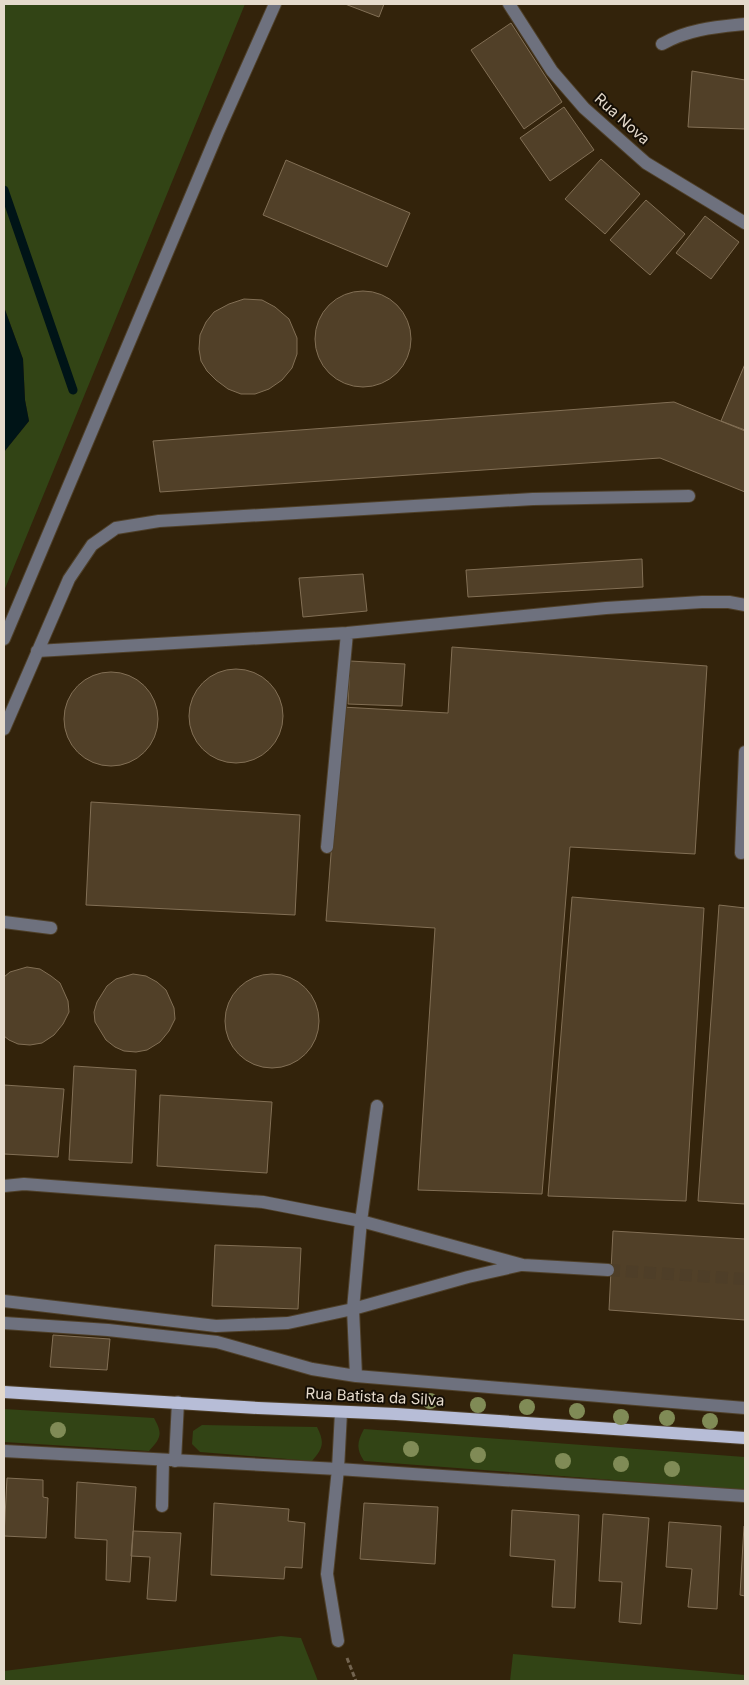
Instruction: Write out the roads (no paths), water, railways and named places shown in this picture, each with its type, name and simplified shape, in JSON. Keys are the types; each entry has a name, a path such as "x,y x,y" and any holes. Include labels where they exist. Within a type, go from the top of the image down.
{"main road":[{"name":"Rua Batista da Silva","path":"4,1392 745,1438"}],"street":[{"path":"4,640 218,132 275,4"},
{"name":"Rua Nova","path":"509,4 552,70 584,108 646,163 745,223"},
{"path":"662,44 681,34 745,24"},
{"path":"4,729 69,579 92,544 116,528 159,521 504,501 689,496"},
{"path":"37,651 347,633 606,608 702,602 729,602 745,605"},
{"path":"328,847 347,633"},
{"path":"741,853 745,752"},
{"path":"4,922 51,928"},
{"path":"356,1376 353,1309 361,1222 377,1106"},
{"path":"4,1186 24,1184 263,1202 328,1214 523,1265 608,1270"},
{"path":"4,1301 216,1326 288,1323 353,1309 468,1277 523,1265"},
{"path":"108,1330 109,1314"},
{"path":"4,1323 108,1330 216,1342 312,1369 356,1376 745,1408"},
{"path":"162,1506 178,1402"},
{"path":"338,1640 327,1574 338,1469 341,1412"},
{"path":"4,1451 338,1469 745,1496"}],"waterway":[{"path":"4,190 73,390"}],"tunnel":[{"path":"608,1270 745,1279"}]}
